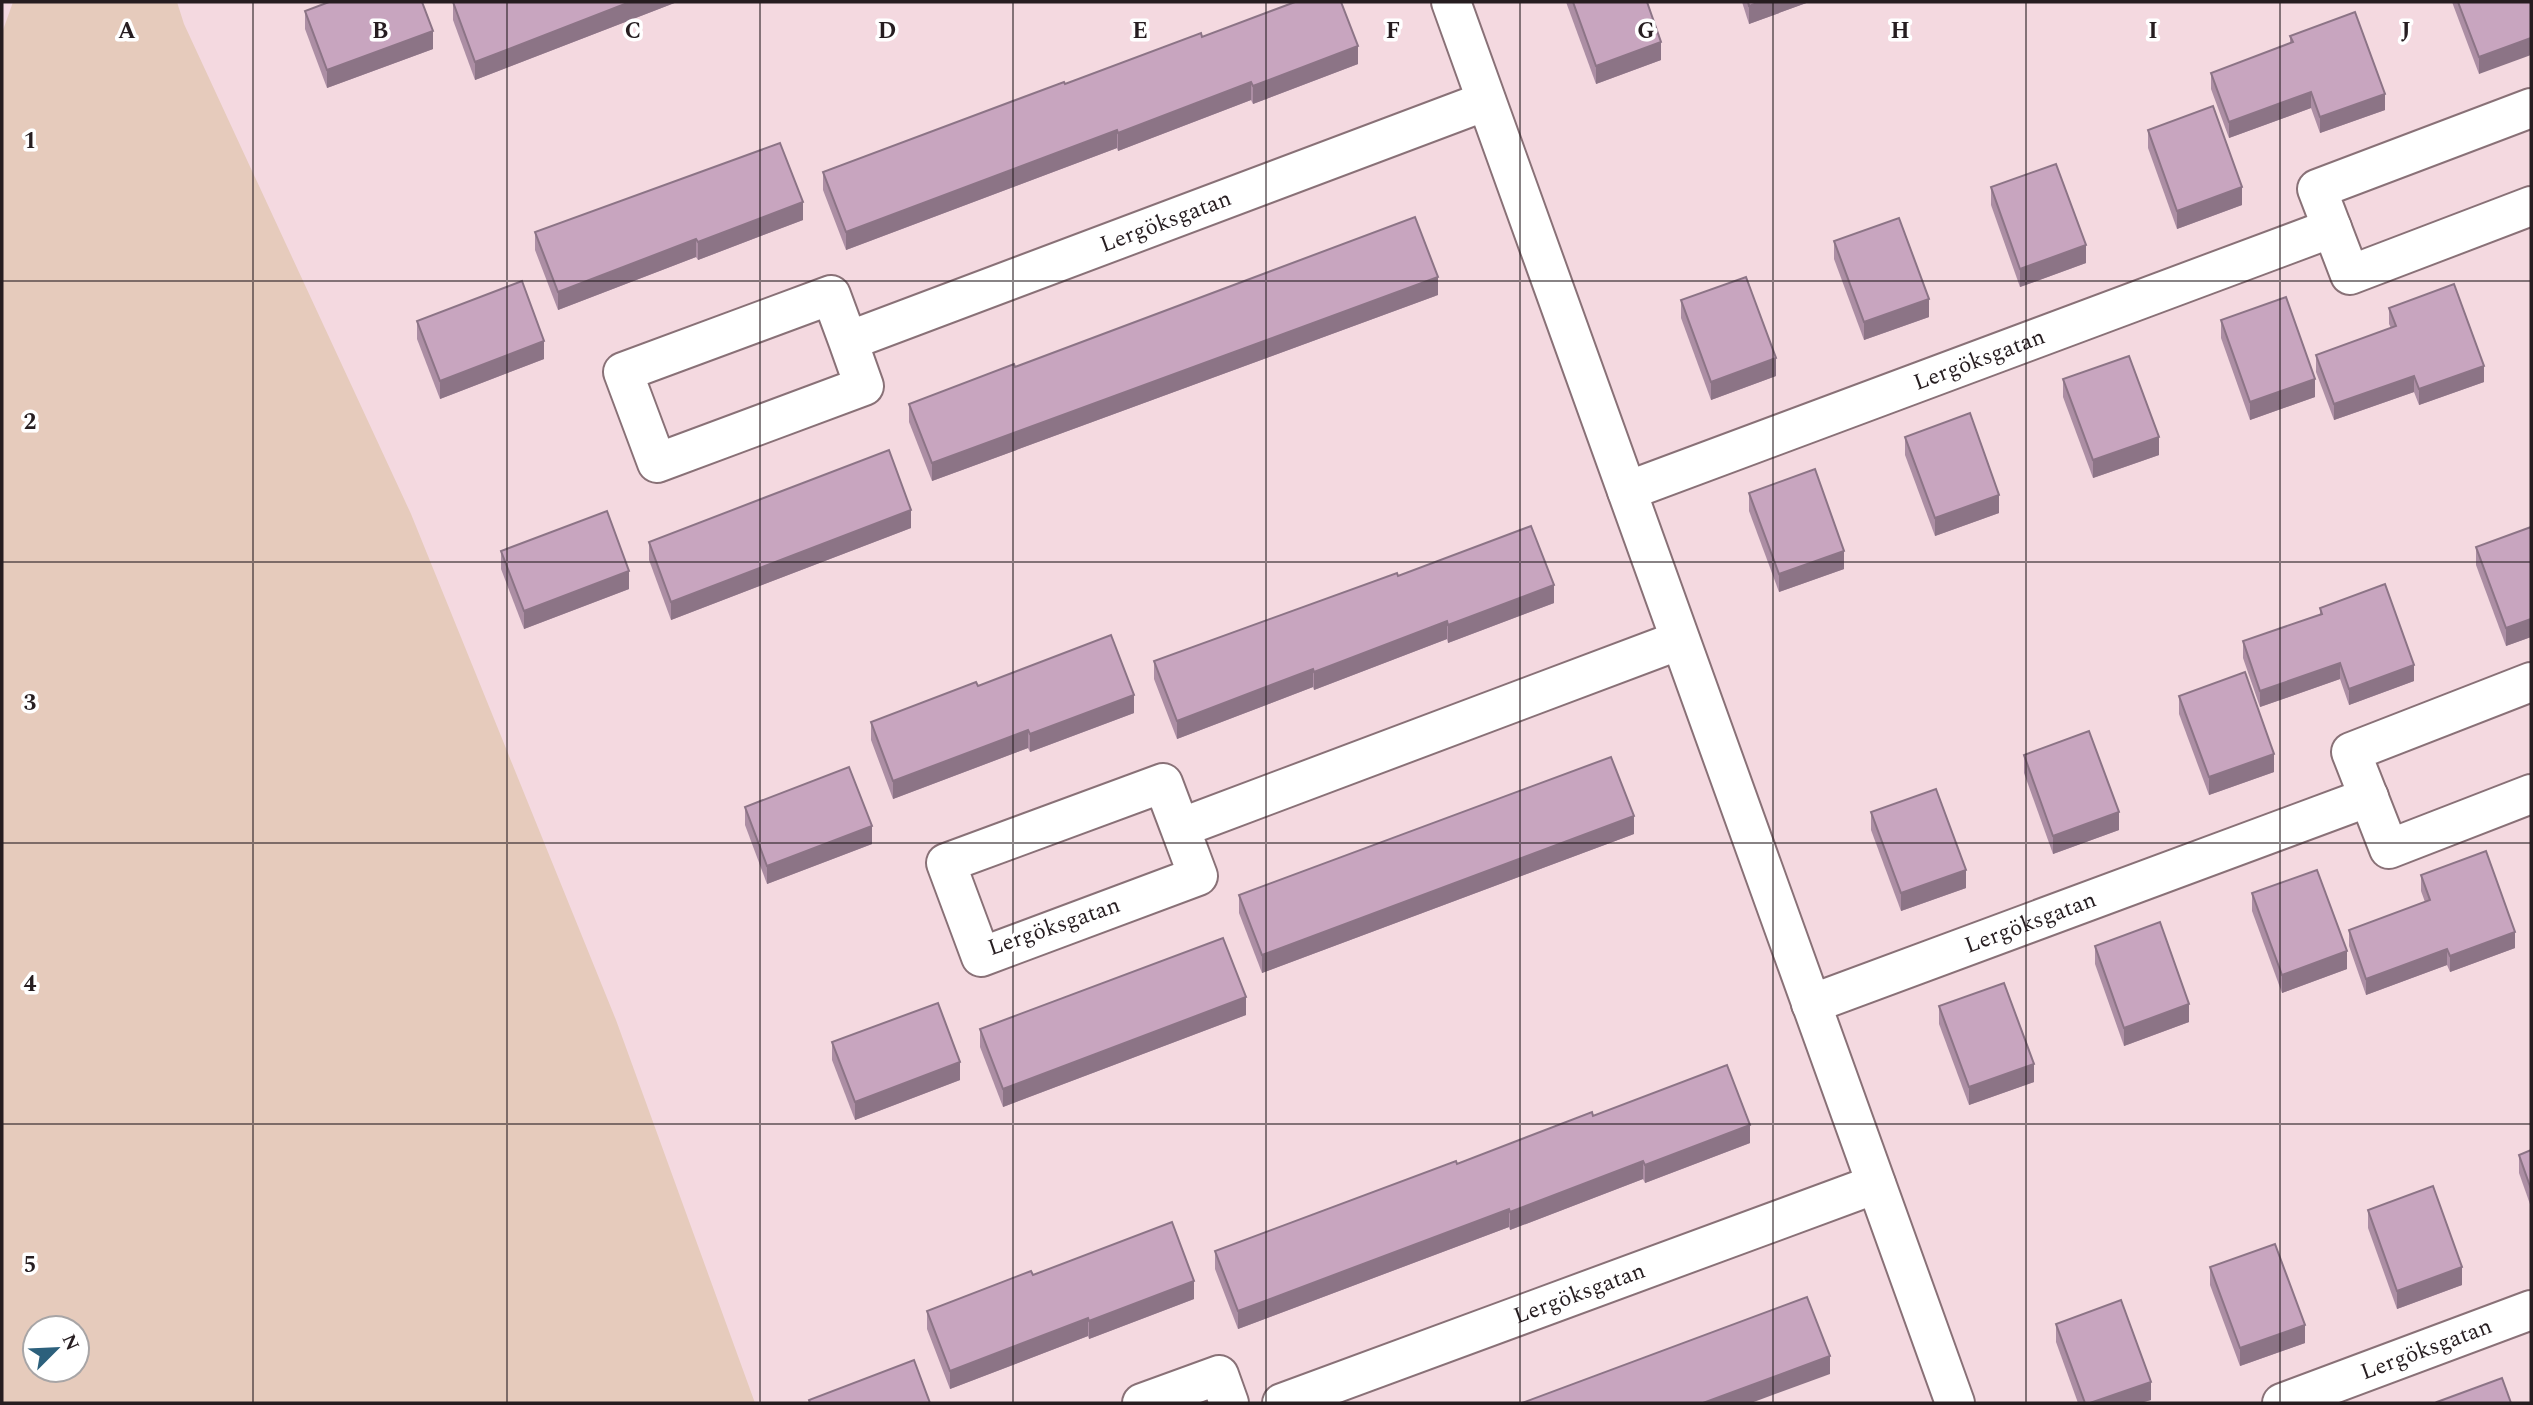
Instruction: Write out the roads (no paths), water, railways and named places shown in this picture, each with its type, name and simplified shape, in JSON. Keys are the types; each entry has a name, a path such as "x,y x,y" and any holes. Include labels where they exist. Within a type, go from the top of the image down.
{"street":[{"path":"1451,2 1955,1403"},
{"name":"Lergöksgatan","path":"848,341 1486,101"},
{"path":"2531,108 2317,189 2350,275 2531,206"},
{"name":"Lergöksgatan","path":"1627,491 2332,228"},
{"path":"831,295 848,341 864,386 657,463 623,372 831,295"},
{"path":"1180,828 1680,640"},
{"path":"2531,682 2351,752 2389,849 2531,794"},
{"name":"Lergöksgatan","path":"1163,783 1180,828 1198,876 981,957 946,863 1163,783"},
{"name":"Lergöksgatan","path":"1811,1003 2369,797"},
{"name":"Lergöksgatan","path":"1282,1403 1876,1184"},
{"name":"Lergöksgatan","path":"2282,1403 2531,1310"},
{"path":"1142,1403 1219,1375 1229,1403"}]}
